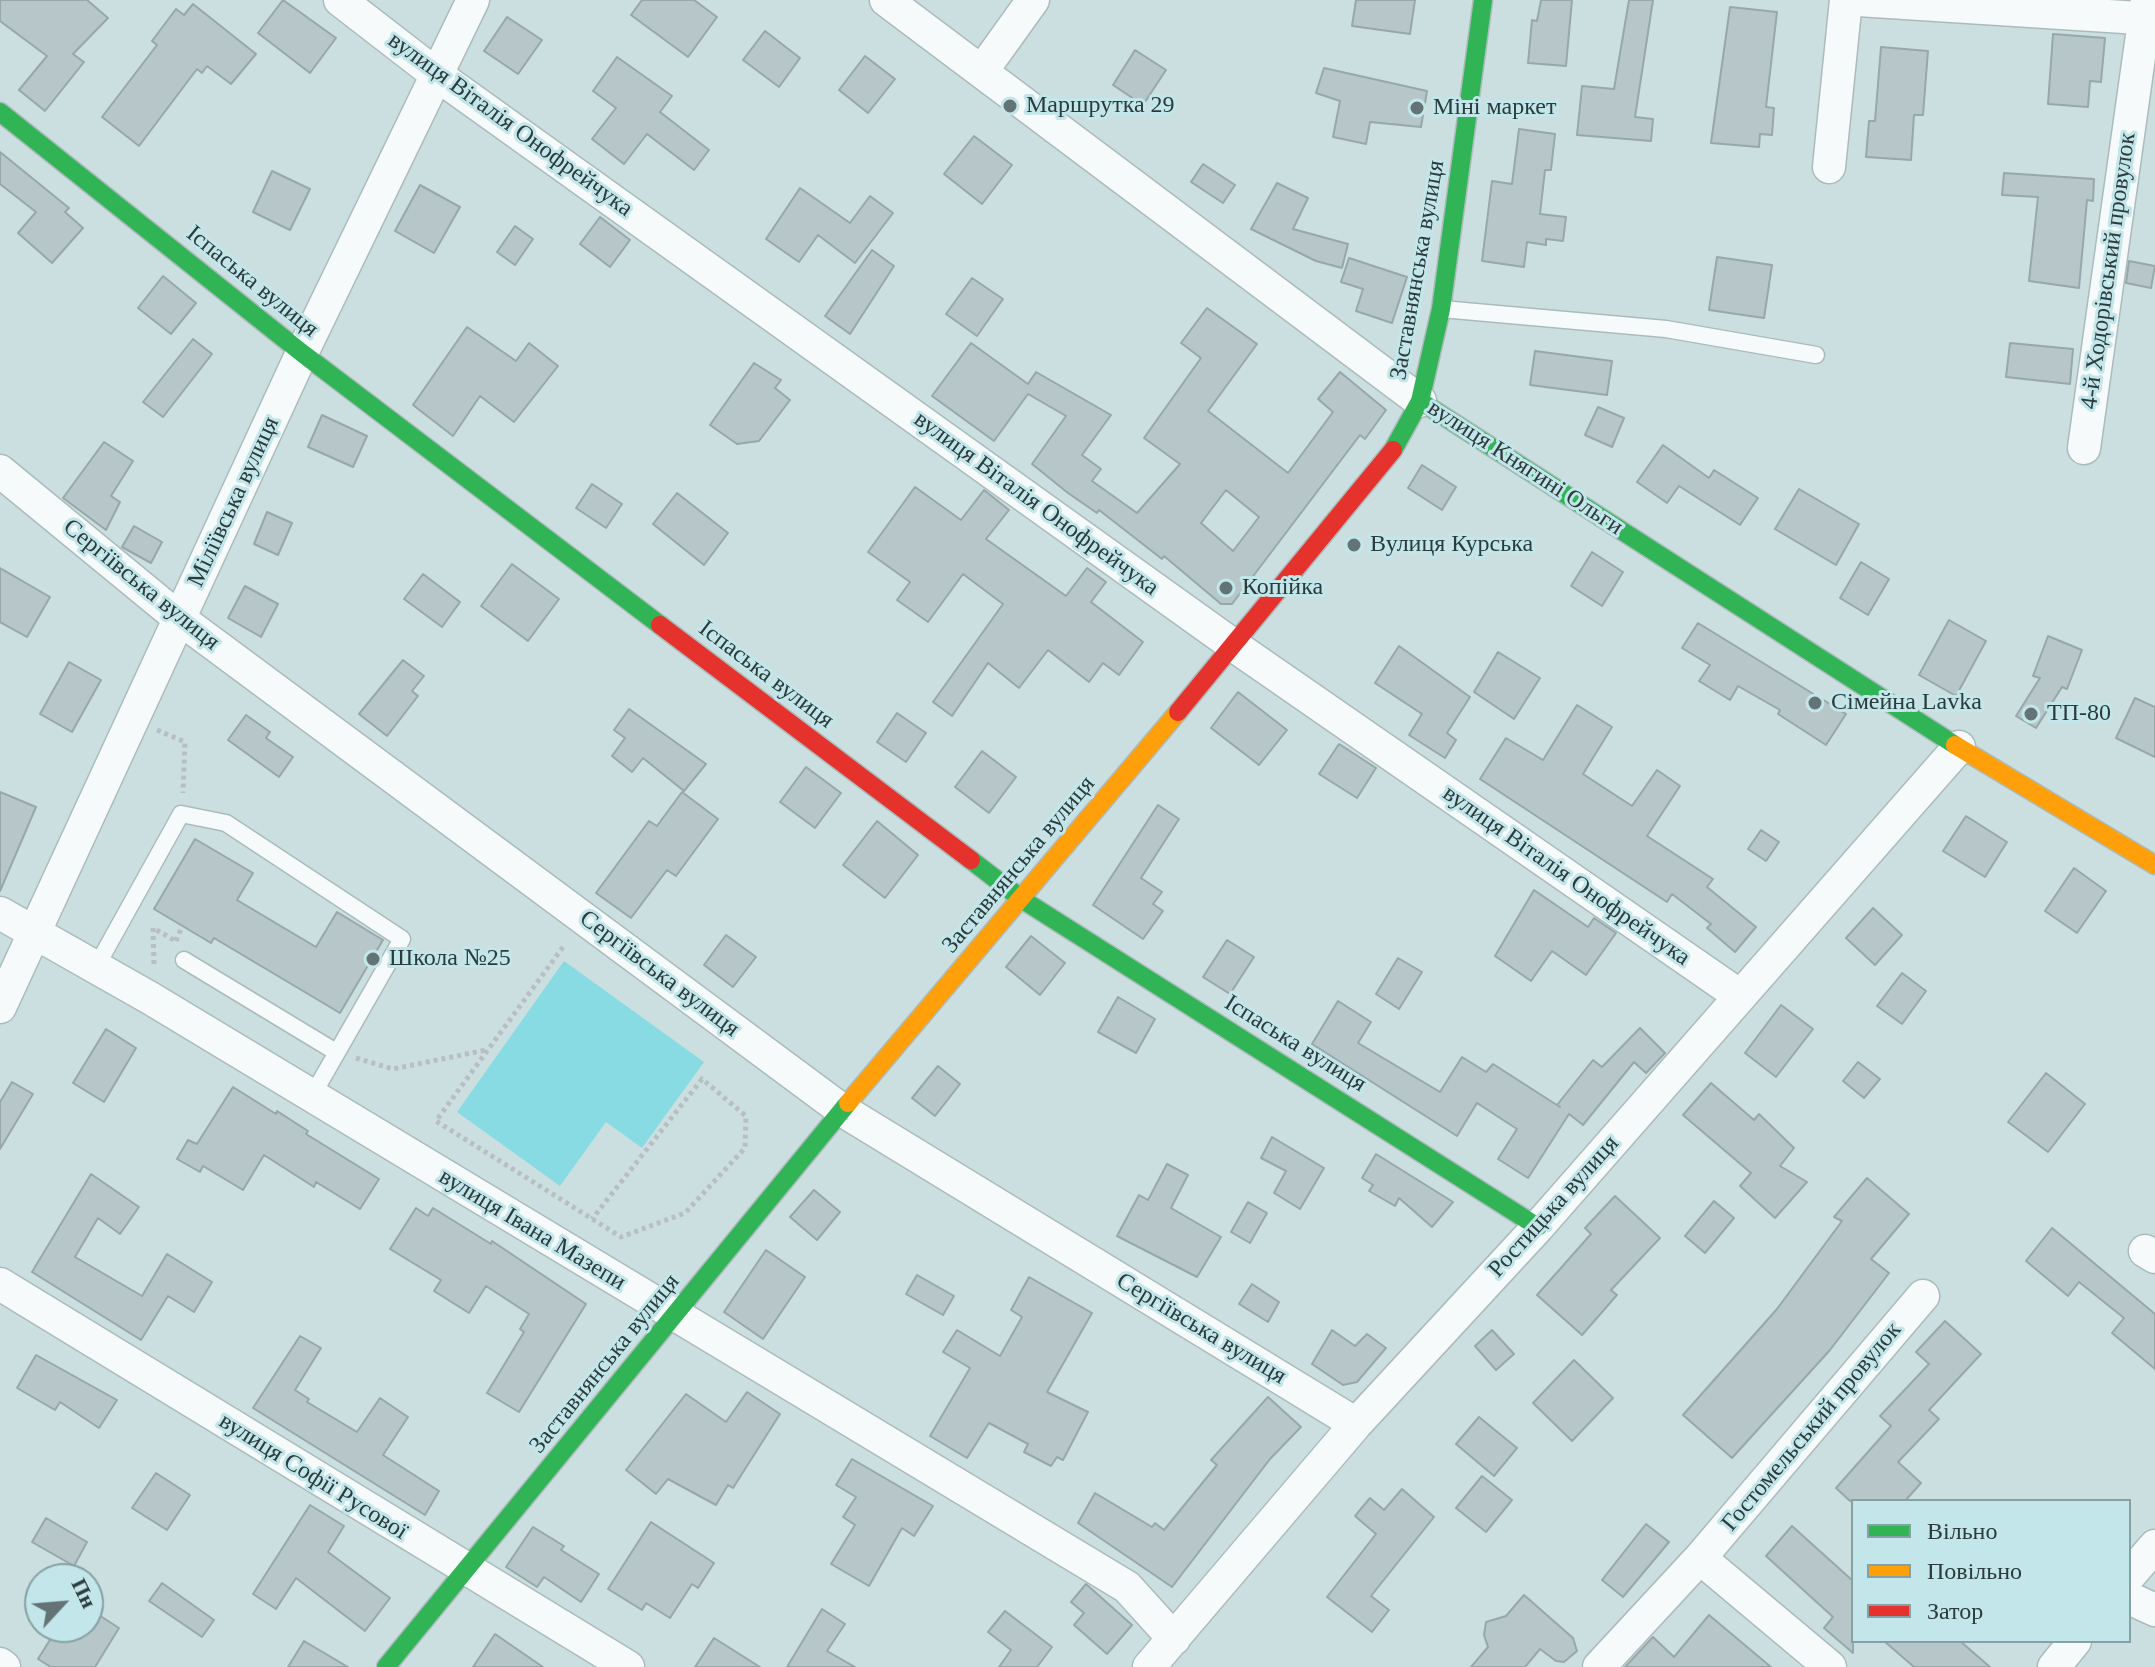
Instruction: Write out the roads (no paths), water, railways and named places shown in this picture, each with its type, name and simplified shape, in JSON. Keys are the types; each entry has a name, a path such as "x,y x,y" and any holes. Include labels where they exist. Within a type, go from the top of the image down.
{"street":[{"name":"вулиця Віталія Онофрейчука","path":"340,0 437,75 1233,645 1740,996"},
{"name":"Міліївська вулиця","path":"0,1007 302,353 473,0"},
{"name":"вулиця Княгині Ольги","path":"886,0 1420,401 1959,747 2155,865"},
{"path":"982,71 1033,0"},
{"name":"Заставнянська вулиця","path":"386,1667 467,1572 842,1110 1023,900 1389,457 1420,401 1441,309 1483,0"},
{"path":"1829,167 1846,0"},
{"path":"1858,0 2149,13"},
{"name":"4-й Ходорівський провулок","path":"2084,448 2149,13"},
{"name":"Іспаська вулиця","path":"0,112 302,353 1023,900 1538,1227"},
{"name":"Сергіївська вулиця","path":"0,471 180,619 842,1110 1356,1424"},
{"name":"Ростицька вулиця","path":"1149,1667 1356,1424 1538,1227 1959,747"},
{"name":"вулиця Івана Мазепи","path":"0,913 312,1096 1127,1587 1174,1639"},
{"name":"вулиця Софії Русової","path":"0,1284 467,1572 628,1667"},
{"name":"Гостомельський провулок","path":"1599,1667 1700,1558 1923,1296"},
{"path":"2131,1574 2155,1546"},
{"path":"1700,1558 1830,1667"},
{"path":"2131,1599 2155,1610"},
{"path":"2054,1667 2073,1643"}],"lane":[{"path":"1441,309 1666,329 1816,355"},
{"path":"95,969 181,814 226,823 402,939 312,1096"},
{"path":"184,960 336,1052"}],"place":[{"name":"Маршрутка 29","path":"1010,106"},
{"name":"Міні маркет","path":"1417,108"},
{"name":"Вулиця Курська","path":"1354,545"},
{"name":"Копійка","path":"1226,588"},
{"name":"Сімейна Lavka","path":"1815,703"},
{"name":"ТП-80","path":"2031,714"},
{"name":"Школа №25","path":"373,959"}]}
